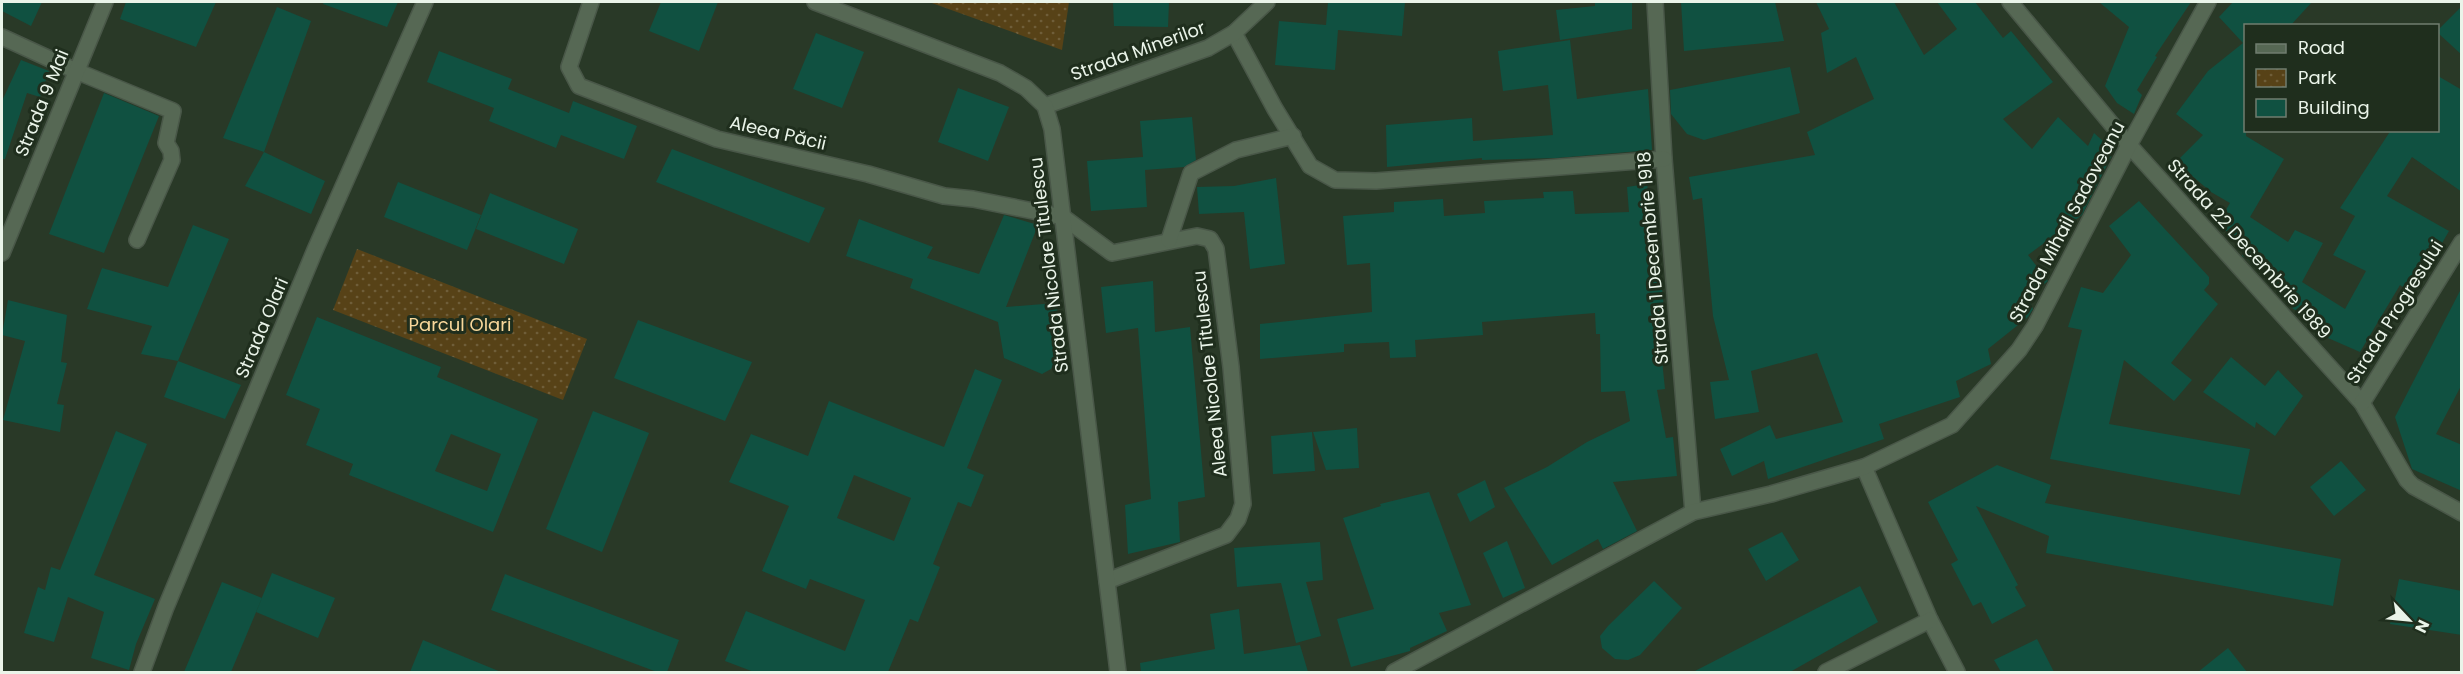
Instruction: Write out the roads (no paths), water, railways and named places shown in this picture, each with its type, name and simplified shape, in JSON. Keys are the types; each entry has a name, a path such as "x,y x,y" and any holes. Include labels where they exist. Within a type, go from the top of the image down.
{"street":[{"name":"Strada 9 Mai","path":"2,253 105,2"},
{"name":"Strada Olari","path":"142,672 166,607 315,250 424,2"},
{"name":"Aleea Păcii","path":"591,2 569,67 579,86 717,139 868,174 944,196 973,199 1063,218"},
{"path":"815,2 1000,73 1026,88 1045,106"},
{"name":"Strada Minerilor","path":"1045,106 1208,48 1234,33 1267,2"},
{"name":"Strada 1 Decembrie 1918","path":"1655,2 1664,159 1693,512"},
{"name":"Strada 22 Decembrie 1989","path":"2010,2 2129,145 2362,403 2413,486 2462,513"},
{"name":"Strada Mihail Sadoveanu","path":"1864,467 1952,425 2019,350 2055,290 2129,145 2208,2"},
{"path":"1234,33 1275,110 1310,166 1335,180 1376,181 1664,159"},
{"path":"2,37 76,71 173,111 166,142 172,159 137,240"},
{"name":"Strada Nicolae Titulescu","path":"1045,106 1052,129 1118,672"},
{"path":"1169,240 1191,173 1236,150 1293,136"},
{"name":"Aleea Nicolae Titulescu","path":"1063,218 1112,253 1169,240 1197,236 1210,238 1216,249 1231,367 1243,504 1238,519 1226,535 1107,581"},
{"name":"Strada Progresului","path":"2362,403 2462,242"},
{"path":"1394,672 1693,512 1771,494 1864,467 1930,620 1957,672"},
{"path":"1827,672 1930,620"}],"park label":[{"name":"Parcul Olari","path":"460,325"}]}
